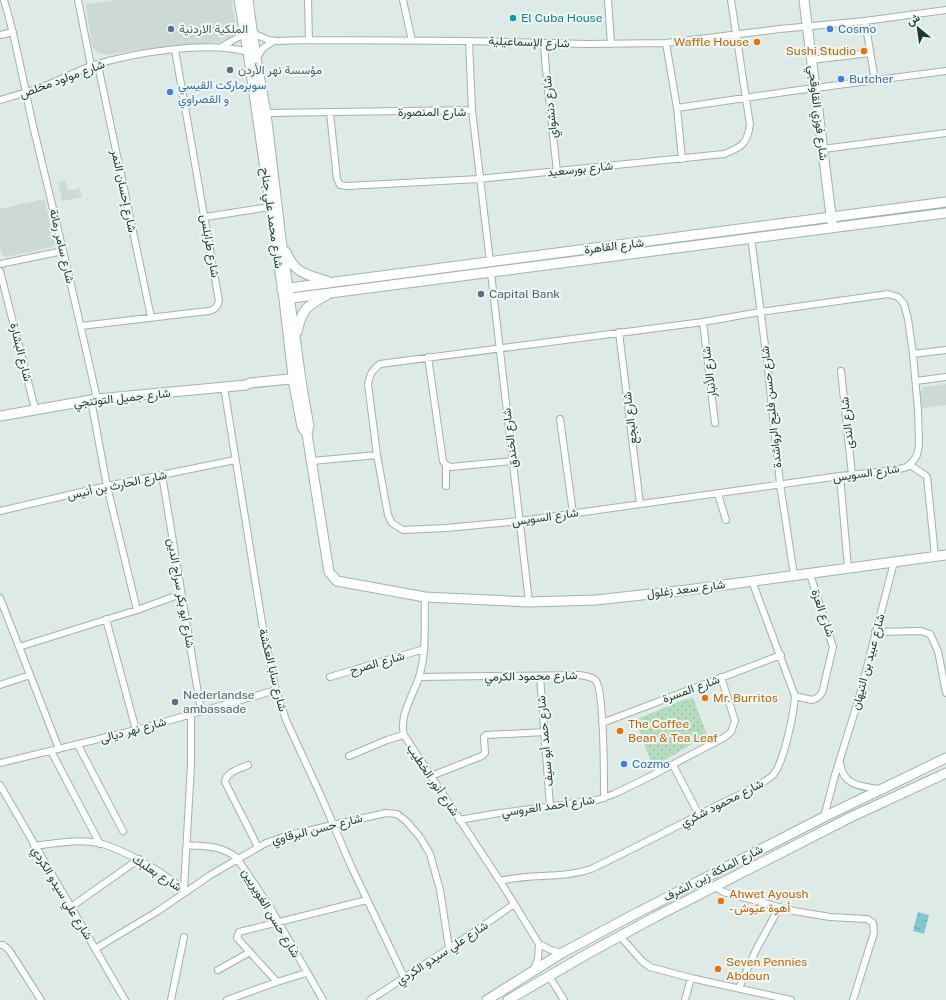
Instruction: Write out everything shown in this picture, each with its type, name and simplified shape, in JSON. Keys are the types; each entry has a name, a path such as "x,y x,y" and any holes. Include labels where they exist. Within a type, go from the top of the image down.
{"main road":[{"name":"شارع محمد علي جناح","path":"239,0 256,59 266,113 281,239 285,288"},
{"name":"شارع محمد علي جناح","path":"248,0 248,52 270,207 287,299 298,381 309,426 307,434 329,572 333,579 341,582 425,598"},
{"name":"شارع فوزي القاوقجي","path":"804,0 832,227"},
{"name":"شارع القاهرة","path":"285,288 946,202"},
{"name":"شارع القاهرة","path":"287,299 331,292 491,273 946,213"},
{"path":"281,239 288,257 296,268 306,274 329,282"},
{"path":"296,338 300,319 304,311 310,304 331,292"},
{"name":"شارع محمد علي جناح","path":"287,299 296,338 298,381"},
{"name":"شارع جميل التوتنجي","path":"0,416 94,400 246,385 249,388 298,381"},
{"name":"شارع سعد زغلول","path":"425,598 530,602 596,600 810,574 946,555"},
{"name":"شارع الملكة زين الشرف","path":"487,1000 562,953 631,916 879,789 946,758"},
{"name":"شارع الملكة زين الشرف","path":"508,1000 620,936 716,886 851,817 946,773"}],"street":[{"name":"شارع سامر رمانة","path":"4,0 13,32 25,93 81,326 107,486 137,610"},
{"path":"78,0 91,66"},
{"path":"308,0 309,40"},
{"path":"403,0 412,41"},
{"path":"608,0 611,44"},
{"name":"شارع بورسعيد","path":"330,113 337,179 340,185 479,179 724,154 744,144 749,137 750,125 731,0"},
{"name":"شارع الإسماعيلية","path":"248,32 274,41 469,41 611,44 666,43 737,36 780,29 807,28 946,10"},
{"path":"865,21 875,81"},
{"path":"0,35 13,32"},
{"name":"شارع مولود مخلص","path":"219,47 228,44 248,32"},
{"path":"256,59 262,48 274,41"},
{"path":"469,41 472,110"},
{"name":"شارع دنشواي","path":"544,43 547,85 557,172"},
{"path":"666,43 677,108 682,159"},
{"name":"شارع مولود مخلص","path":"0,100 25,93 91,66 126,58 176,50 219,47 248,52"},
{"name":"شارع طرابلس","path":"81,326 208,311 213,310 219,301 176,50"},
{"path":"811,60 870,53"},
{"name":"شارع إحسان النمر","path":"98,64 151,317"},
{"path":"677,108 946,71"},
{"name":"شارع المنصورة","path":"266,113 472,110 490,262"},
{"path":"823,149 946,133"},
{"path":"205,217 270,207"},
{"name":"شارع حسن فليح الرواشدة","path":"752,238 780,484 794,575"},
{"path":"0,264 63,251"},
{"name":"شارع البشارة","path":"0,271 35,409"},
{"name":"شارع الخندق","path":"491,273 530,602"},
{"name":"شارع السويس","path":"888,294 895,295 902,300 907,310 916,381 919,445 917,455 910,465 895,470 780,484 520,521 418,530 402,530 392,523 388,515 377,455 368,384 370,374 374,368 380,364 703,322 760,312 888,294"},
{"name":"شارع الأنبار","path":"703,322 715,423"},
{"name":"شارع البجع","path":"620,332 640,504"},
{"path":"912,354 946,350"},
{"path":"428,357 443,462 451,467 513,461"},
{"name":"شارع الندى","path":"841,371 852,475"},
{"path":"916,381 946,377"},
{"name":"شارع سابا العكشة","path":"224,387 264,635 276,690 286,720 367,900 404,977"},
{"path":"560,419 573,513"},
{"path":"312,461 377,455"},
{"name":"شارع الحارث بن أنيس","path":"0,511 107,486 235,460"},
{"path":"446,465 446,486"},
{"path":"910,465 925,475 928,480 935,556"},
{"name":"شارع أبو بكر سراج الدين","path":"162,475 201,711"},
{"path":"840,476 848,568"},
{"path":"718,494 726,520"},
{"name":"شارع عبيد بن التيهان","path":"824,817 859,698 894,562"},
{"name":"شارع العزة","path":"795,696 812,700 820,696 824,687 833,647 810,574"},
{"name":"شارع محمود شكري","path":"500,881 525,877 574,874 586,871 700,815 761,783 773,775 778,766 785,744 794,707 795,696 781,655 752,581"},
{"path":"19,647 137,610 181,594"},
{"path":"0,598 59,749"},
{"name":"شارع أنور الخطيب","path":"425,598 424,649 419,677 402,724 404,735 500,881 539,944"},
{"path":"106,619 136,730"},
{"path":"875,632 921,631 930,634 938,651 946,693"},
{"name":"شارع الصرح","path":"330,677 424,649"},
{"name":"شارع المسرة","path":"602,723 781,655"},
{"path":"0,686 30,675"},
{"name":"شارع حمد أبو سيف","path":"540,676 550,806"},
{"name":"شارع محمود الكرمي","path":"419,677 584,676 593,678 598,686 602,723 604,798"},
{"name":"شارع أحمد العروسي","path":"459,820 493,814 580,803 604,798 673,765 725,737 732,732 734,716 721,678"},
{"name":"شارع نهر ديالى","path":"0,763 136,730 276,690"},
{"path":"185,891 191,765 191,714"},
{"path":"431,776 482,756 484,753 484,736 488,734 545,732"},
{"path":"349,756 387,740 404,735"},
{"path":"78,745 123,831"},
{"path":"51,751 100,844"},
{"path":"839,762 842,775 849,782 865,787 879,789"},
{"path":"248,765 228,775 225,778 225,782 258,846"},
{"path":"673,765 700,815"},
{"name":"شارع علي سيدو الكردي","path":"0,785 34,846 125,1000"},
{"name":"شارع حسن البرقاوي","path":"95,949 258,846 289,835 386,813 393,813 401,817 411,826 425,844 433,861 440,890 450,948"},
{"name":"شارع بعلبك","path":"34,846 71,842 100,844 139,859 185,891"},
{"name":"شارع حسن الغويريين","path":"187,846 220,848 238,858 256,885 323,1000"},
{"path":"71,907 139,859"},
{"path":"716,886 723,892 779,908 830,917 862,919 868,920 872,923 874,933 853,1000"},
{"path":"277,982 237,938 239,932 367,900"},
{"name":"شارع علي سيدو الكردي","path":"370,1000 514,904"},
{"path":"739,988 757,948 779,908"},
{"path":"620,936 642,962 650,967 691,978 739,988 773,998 791,1000"},
{"path":"171,1000 184,937"},
{"path":"533,971 538,959 539,944 551,950 562,953"},
{"path":"0,945 3,945 9,950 41,1000"},
{"path":"218,970 250,952"},
{"name":"شارع حسن الغويريين","path":"227,1000 306,973"},
{"path":"549,976 564,1000"},
{"path":"685,1000 691,978"}],"shaded area":[{"path":"117,0 231,0 236,26 231,37 219,42 136,50 106,55 97,52 92,46 86,4"},
{"path":"66,181 68,191 80,188 82,197 62,201 58,182"},
{"path":"44,199 55,244 52,247 6,257 3,256 0,249 0,209"},
{"path":"946,384 946,405 922,408 920,393 923,387"}],"green space":[{"path":"693,698 707,735 653,767 635,720 683,700"}],"water":[{"path":"918,912 929,915 924,934 913,931"}],"place":[{"name":"El Cuba House","path":"513,18"},
{"name":"الملكية الاردنية","path":"171,29"},
{"name":"Cosmo","path":"830,29"},
{"name":"Waffle House","path":"757,42"},
{"name":"Sushi Studio","path":"864,51"},
{"name":"مؤسسة نهر الأردن","path":"230,70"},
{"name":"Butcher","path":"841,79"},
{"name":"سوبرماركت القيسي و القصراوي","path":"170,92"},
{"name":"Capital Bank","path":"481,294"},
{"name":"Mr. Burritos","path":"705,698"},
{"name":"Nederlandse ambassade","path":"175,702"},
{"name":"The Coffee Bean & Tea Leaf","path":"620,731"},
{"name":"Cozmo","path":"624,764"},
{"name":"Ahwet Ayoush - أهوة عيّوش","path":"721,901"},
{"name":"Seven Pennies Abdoun","path":"718,969"}]}
